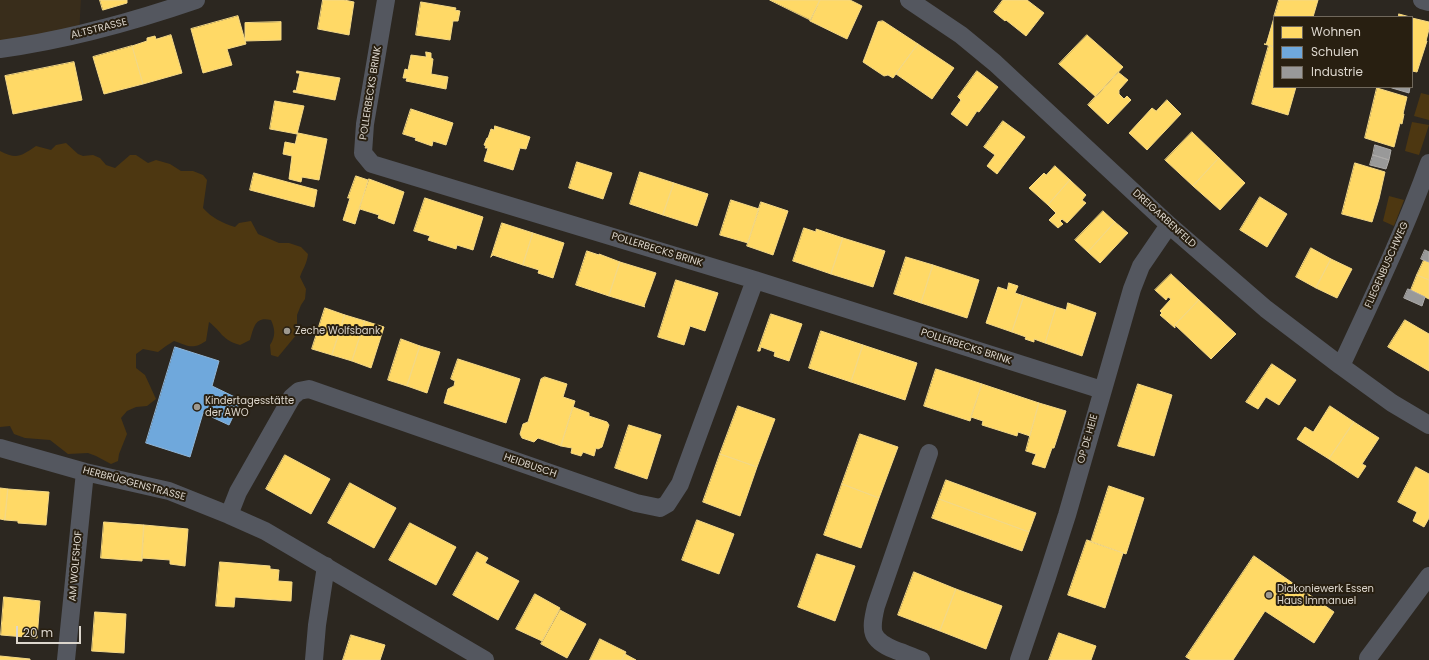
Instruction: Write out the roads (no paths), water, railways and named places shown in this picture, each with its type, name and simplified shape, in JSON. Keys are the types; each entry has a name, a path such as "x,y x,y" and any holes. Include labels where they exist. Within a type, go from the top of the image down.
{"street":[{"name":"ALTSTRASSE","path":"0,48 47,42 94,31 196,0"},
{"name":"POLLERBECKS BRINK","path":"386,0 365,124 363,145 363,153 372,164 755,280 1102,390"},
{"name":"DREIGARBENFELD","path":"909,0 961,34 995,62 1169,225 1266,309 1392,403 1429,425"},
{"path":"1422,0 1429,2"},
{"name":"FLIEGENBUSCHWEG","path":"1341,366 1413,206 1429,163"},
{"name":"OP DE HEIE","path":"1019,660 1067,515 1132,289 1141,266 1169,225"},
{"name":"HEIDBUSCH","path":"229,515 238,492 292,397 299,391 309,388 636,503 660,508 667,504 680,484 755,280"},
{"name":"HERBRÜGGENSTRASSE","path":"0,448 85,472 169,491 229,515 265,531 485,660"},
{"path":"921,660 882,644 876,638 873,630 873,620 876,606 929,453"},
{"name":"AM WOLFSHOF","path":"66,660 85,472"},
{"path":"314,660 317,626 326,566"},
{"path":"1368,658 1429,576"}],"place":[{"name":"Zeche Wolfsbank","path":"287,331"},
{"name":"Kindertagesstätte der AWO","path":"197,407"},
{"name":"Diakoniewerk Essen Haus Immanuel","path":"1269,595"}]}
